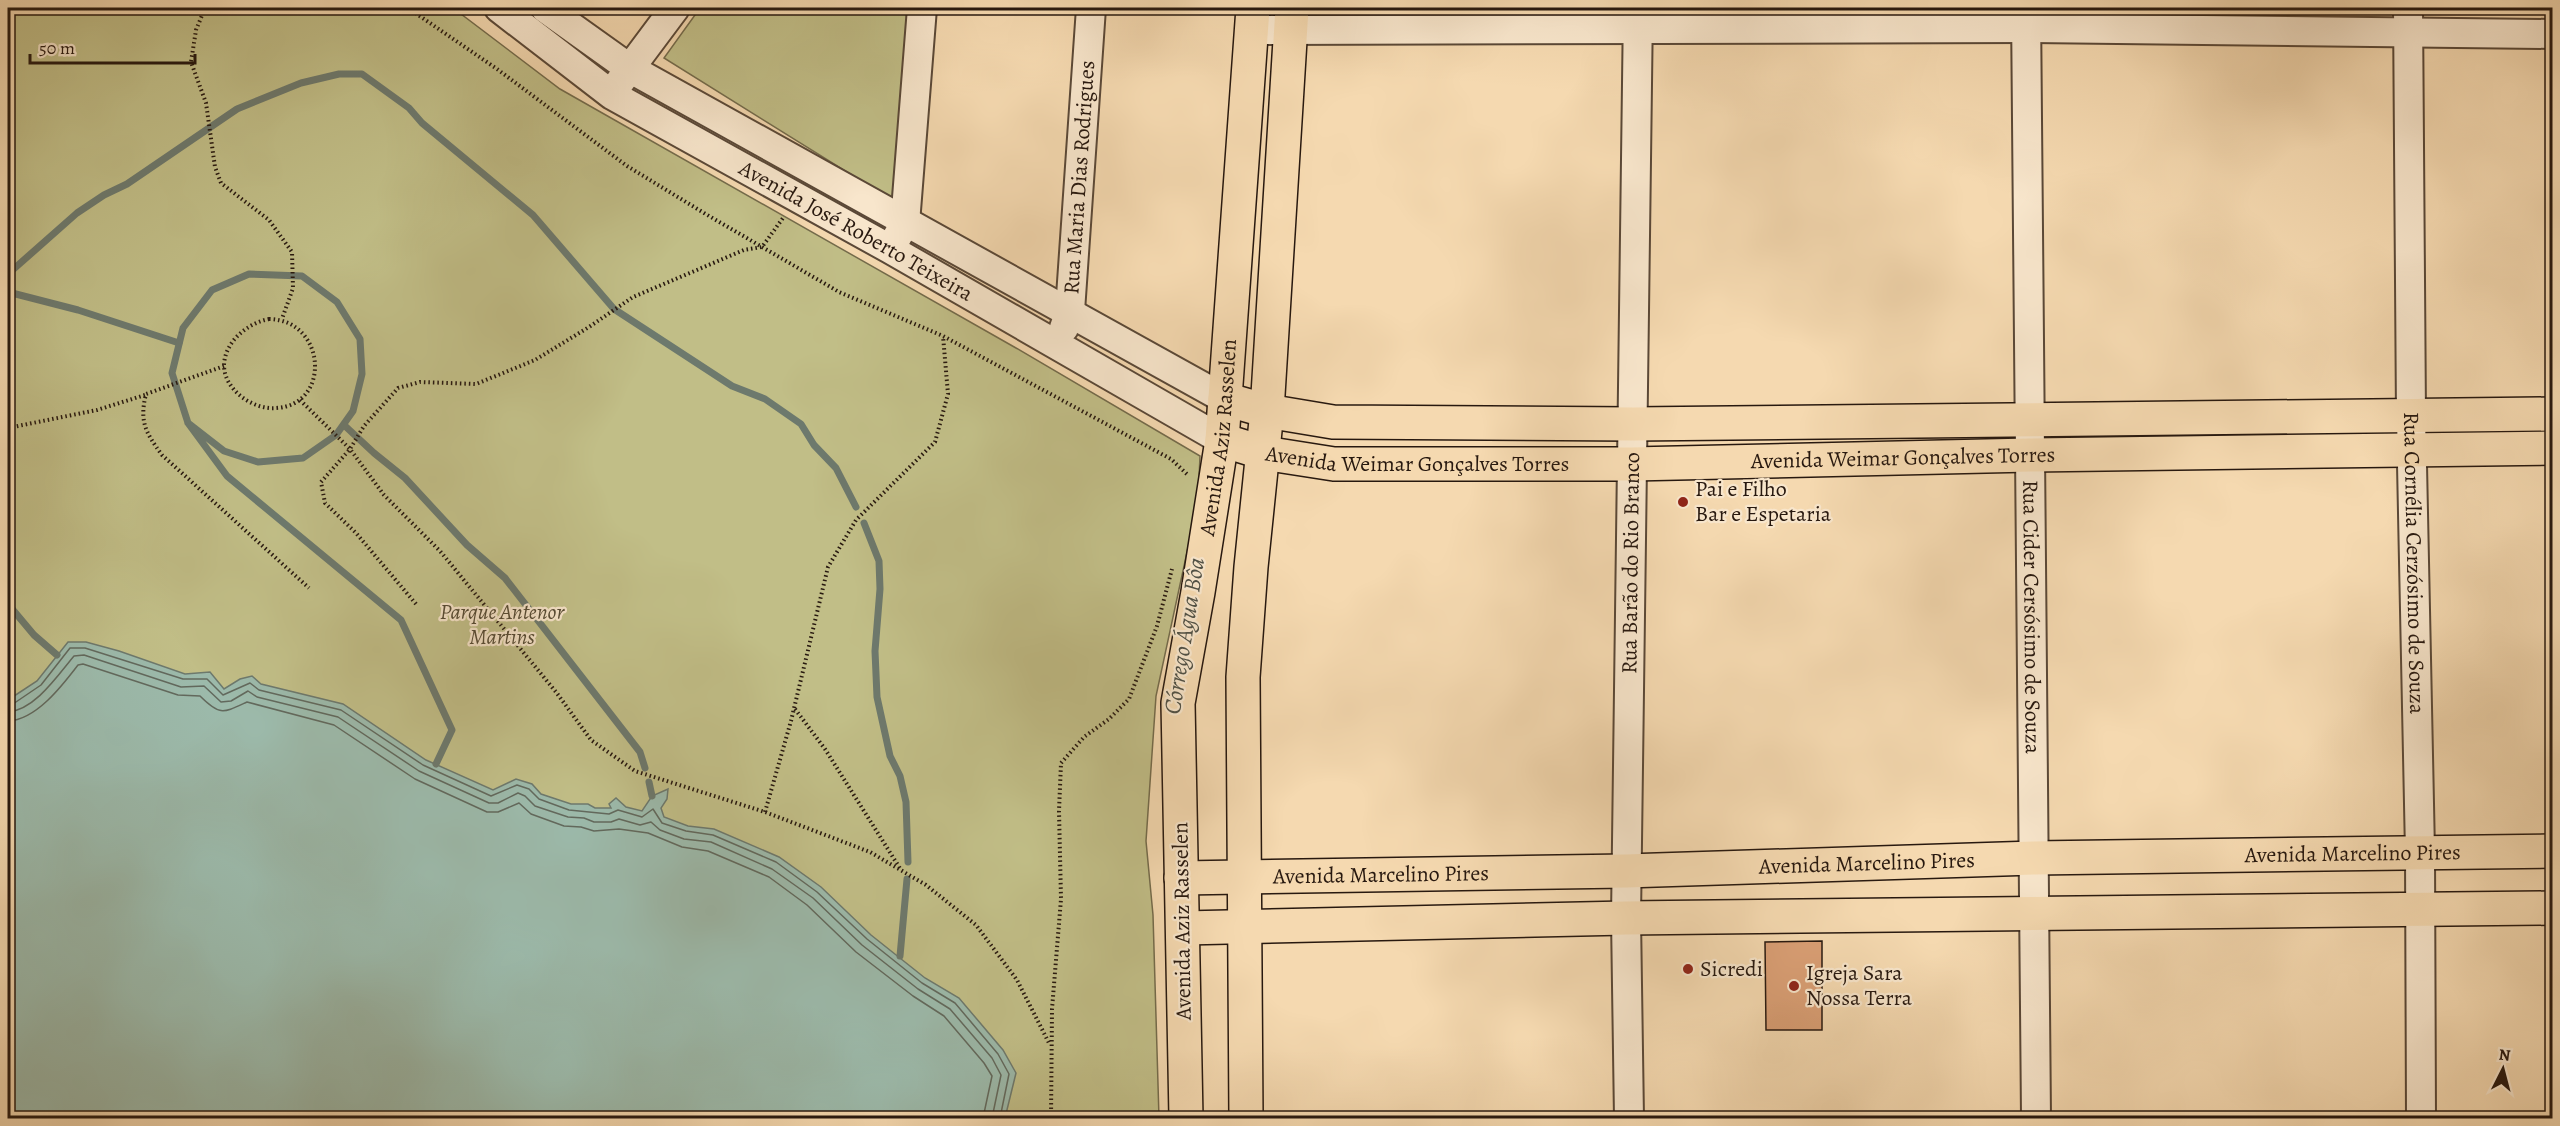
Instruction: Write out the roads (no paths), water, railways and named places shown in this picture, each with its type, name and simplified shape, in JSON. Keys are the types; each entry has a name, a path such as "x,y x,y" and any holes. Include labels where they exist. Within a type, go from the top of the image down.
{"main road":[{"name":"Avenida Aziz Rasselen","path":"1186,1119 1178,704 1222,440 1252,19"},
{"name":"Avenida Aziz Rasselen","path":"1246,1119 1243,677 1251,567 1264,453 1291,19"},
{"name":"Avenida José Roberto Teixeira","path":"1225,399 1267,411"},
{"name":"Avenida Weimar Gonçalves Torres","path":"1267,411 1333,422 1633,424 2553,414"},
{"name":"Avenida Weimar Gonçalves Torres","path":"1222,440 1264,453 1335,464 1632,464 2030,455 2553,448"},
{"name":"Avenida Marcelino Pires","path":"1181,878 1626,871 2034,858 2553,851"},
{"path":"1184,928 1626,918 2553,908"}],"street":[{"name":"Avenida José Roberto Teixeira","path":"499,8 612,95 890,249 1222,440"},
{"name":"Avenida José Roberto Teixeira","path":"545,8 629,68 1225,399"},
{"path":"612,95 629,68 675,8"},
{"path":"890,249 905,223 922,8"},
{"name":"Rua Maria Dias Rodrigues","path":"1058,347 1070,311 1091,8"},
{"name":"Rua Cider Cersósimo de Souza","path":"2026,18 2036,1119"},
{"path":"1252,19 2407,20 2553,34"},
{"name":"Rua Barão do Rio Branco","path":"1629,1119 1626,871 1638,19"},
{"name":"Rua Cornélia Cerzósimo de Souza","path":"2407,20 2411,416 2420,852 2421,1119"}],"water":[{"path":"68,642 86,642 119,651 185,674 210,672 224,689 240,679 252,676 261,684 343,704 426,760 493,790 516,779 532,784 541,794 571,804 611,808 609,804 616,798 626,807 642,811 652,796 668,789 667,799 661,808 664,817 688,826 714,829 779,857 821,887 871,935 925,978 959,998 1003,1050 1016,1073 1005,1118 8,1118 8,700 37,681"}],"waterway":[{"path":"8,274 77,213 104,195 127,184 237,109 301,83 339,74 362,74 409,108 422,123 533,215 614,309 732,386 765,399 801,424 814,445 836,468 856,507"},
{"path":"188,423 224,451 258,462 303,458 336,435 353,411 362,374 360,339 337,302 302,276 249,274 212,290 183,328 172,373 188,423 227,476 401,620 452,730 436,764"},
{"path":"8,292 78,310 179,343"},
{"path":"344,425 405,478 467,545 505,578 640,752 645,768"},
{"path":"864,523 879,561 880,589 875,651 877,697 890,756 900,776 906,802 908,862"},
{"path":"8,604 34,635 57,655"},
{"path":"649,782 652,796"},
{"path":"900,956 907,879"}],"place":[{"name":"Pai e Filho Bar e Espetaria","path":"1683,502"},
{"name":"Sicredi","path":"1688,969"},
{"name":"Igreja Sara Nossa Terra","path":"1794,986"}],"park label":[{"name":"Parque Antenor Martins","path":"502,624"}],"water label":[{"name":"Córrego Água Bôa","path":"1184,636"}]}
